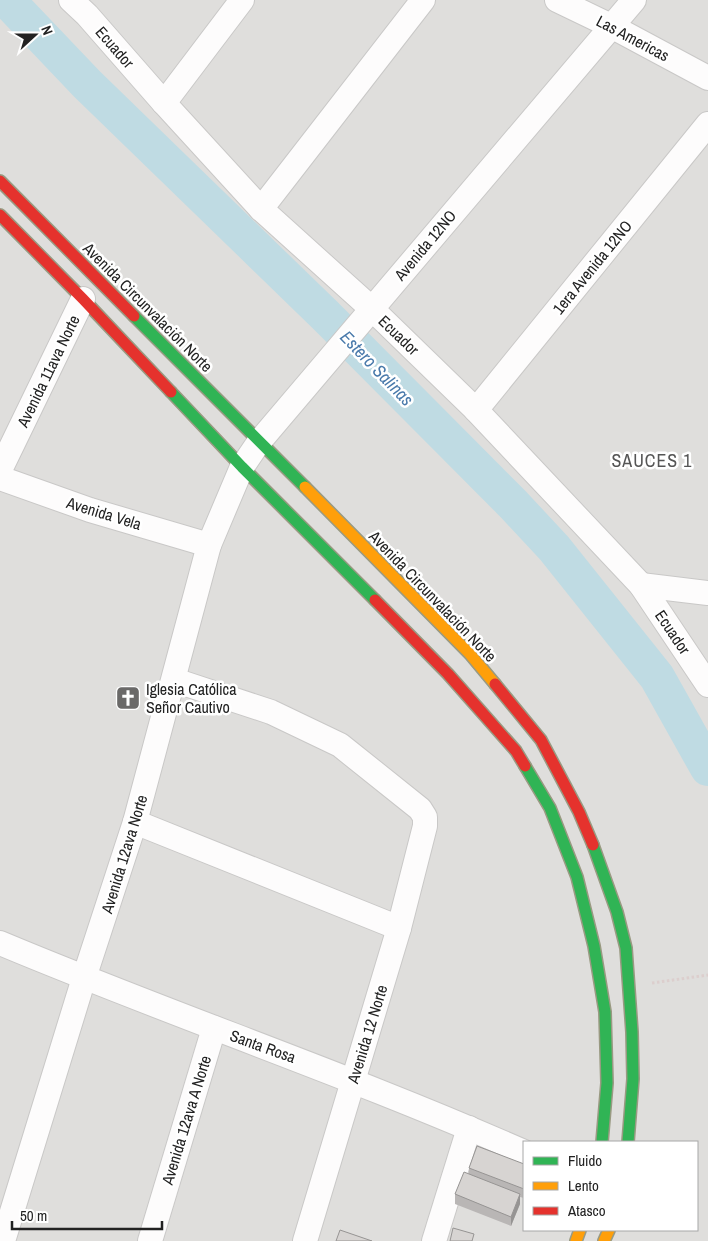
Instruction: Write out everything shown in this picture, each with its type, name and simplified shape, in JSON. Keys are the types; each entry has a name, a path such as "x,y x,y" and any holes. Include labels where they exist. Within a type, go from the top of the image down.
{"main road":[{"name":"Avenida Circunvalación Norte","path":"0,181 470,654 541,740 579,812 600,861 617,912 626,948 632,1032 632,1080 628,1141"},
{"path":"0,215 83,299 242,467 448,674 516,751 550,808 577,877 594,946 605,1012 607,1083 602,1141"}],"street":[{"name":"Ecuador","path":"71,0 87,15 261,209 366,315 476,410 641,585 708,685"},
{"path":"164,103 242,0"},
{"path":"261,209 423,0"},
{"name":"Las Americas","path":"557,0 611,26 708,78"},
{"name":"Avenida 12NO","path":"242,467 259,442 307,384 634,0"},
{"name":"1era Avenida 12NO","path":"476,410 708,124"},
{"name":"Avenida 11ava Norte","path":"0,470 83,299"},
{"name":"Avenida 12ava Norte","path":"3,1241 84,978 135,822 209,545 242,467"},
{"name":"Avenida Vela","path":"0,478 90,510 209,545"},
{"path":"641,585 708,593"},
{"name":"Avenida 12 Norte","path":"174,680 271,712 340,744 420,809 425,818 425,826 399,928 305,1241"},
{"path":"135,822 399,928"},
{"name":"Santa Rosa","path":"0,944 84,978 353,1080 523,1152"},
{"name":"Avenida 12ava A Norte","path":"150,1241 214,1028"},
{"path":"434,1241 469,1128"}],"path":[{"path":"630,986 708,975"}],"shaded area":[{"path":"0,0 708,0 708,1241 0,1241"}],"building":[{"path":"477,1146 523,1164 523,1189 469,1168"},
{"path":"464,1172 520,1194 511,1217 455,1194"},
{"path":"453,1228 474,1234 472,1241 450,1241"},
{"path":"340,1230 372,1241 336,1241"}],"waterway":[{"name":"Estero Salinas","path":"7,0 87,84 326,316 513,504 554,548 657,677 708,768"}],"traffic: fast":[{"path":"134,316 305,487"},
{"path":"171,392 242,467 375,600"},
{"path":"525,766 550,808 577,877 594,946 605,1012 607,1083 602,1141"},
{"path":"593,845 617,912 626,948 632,1032 633,1079 628,1141"}],"traffic: slow":[{"path":"305,487 470,654 495,684"},
{"path":"576,1241 580,1231"},
{"path":"604,1241 609,1231"}],"traffic: jam":[{"path":"0,181 134,316"},
{"path":"0,215 171,392"},
{"path":"375,600 448,674 516,751 525,766"},
{"path":"495,684 541,740 579,812 593,845"}],"place":[{"name":"Iglesia Católica Señor Cautivo","path":"128,698"}],"district":[{"name":"SAUCES 1","path":"652,460"}]}
